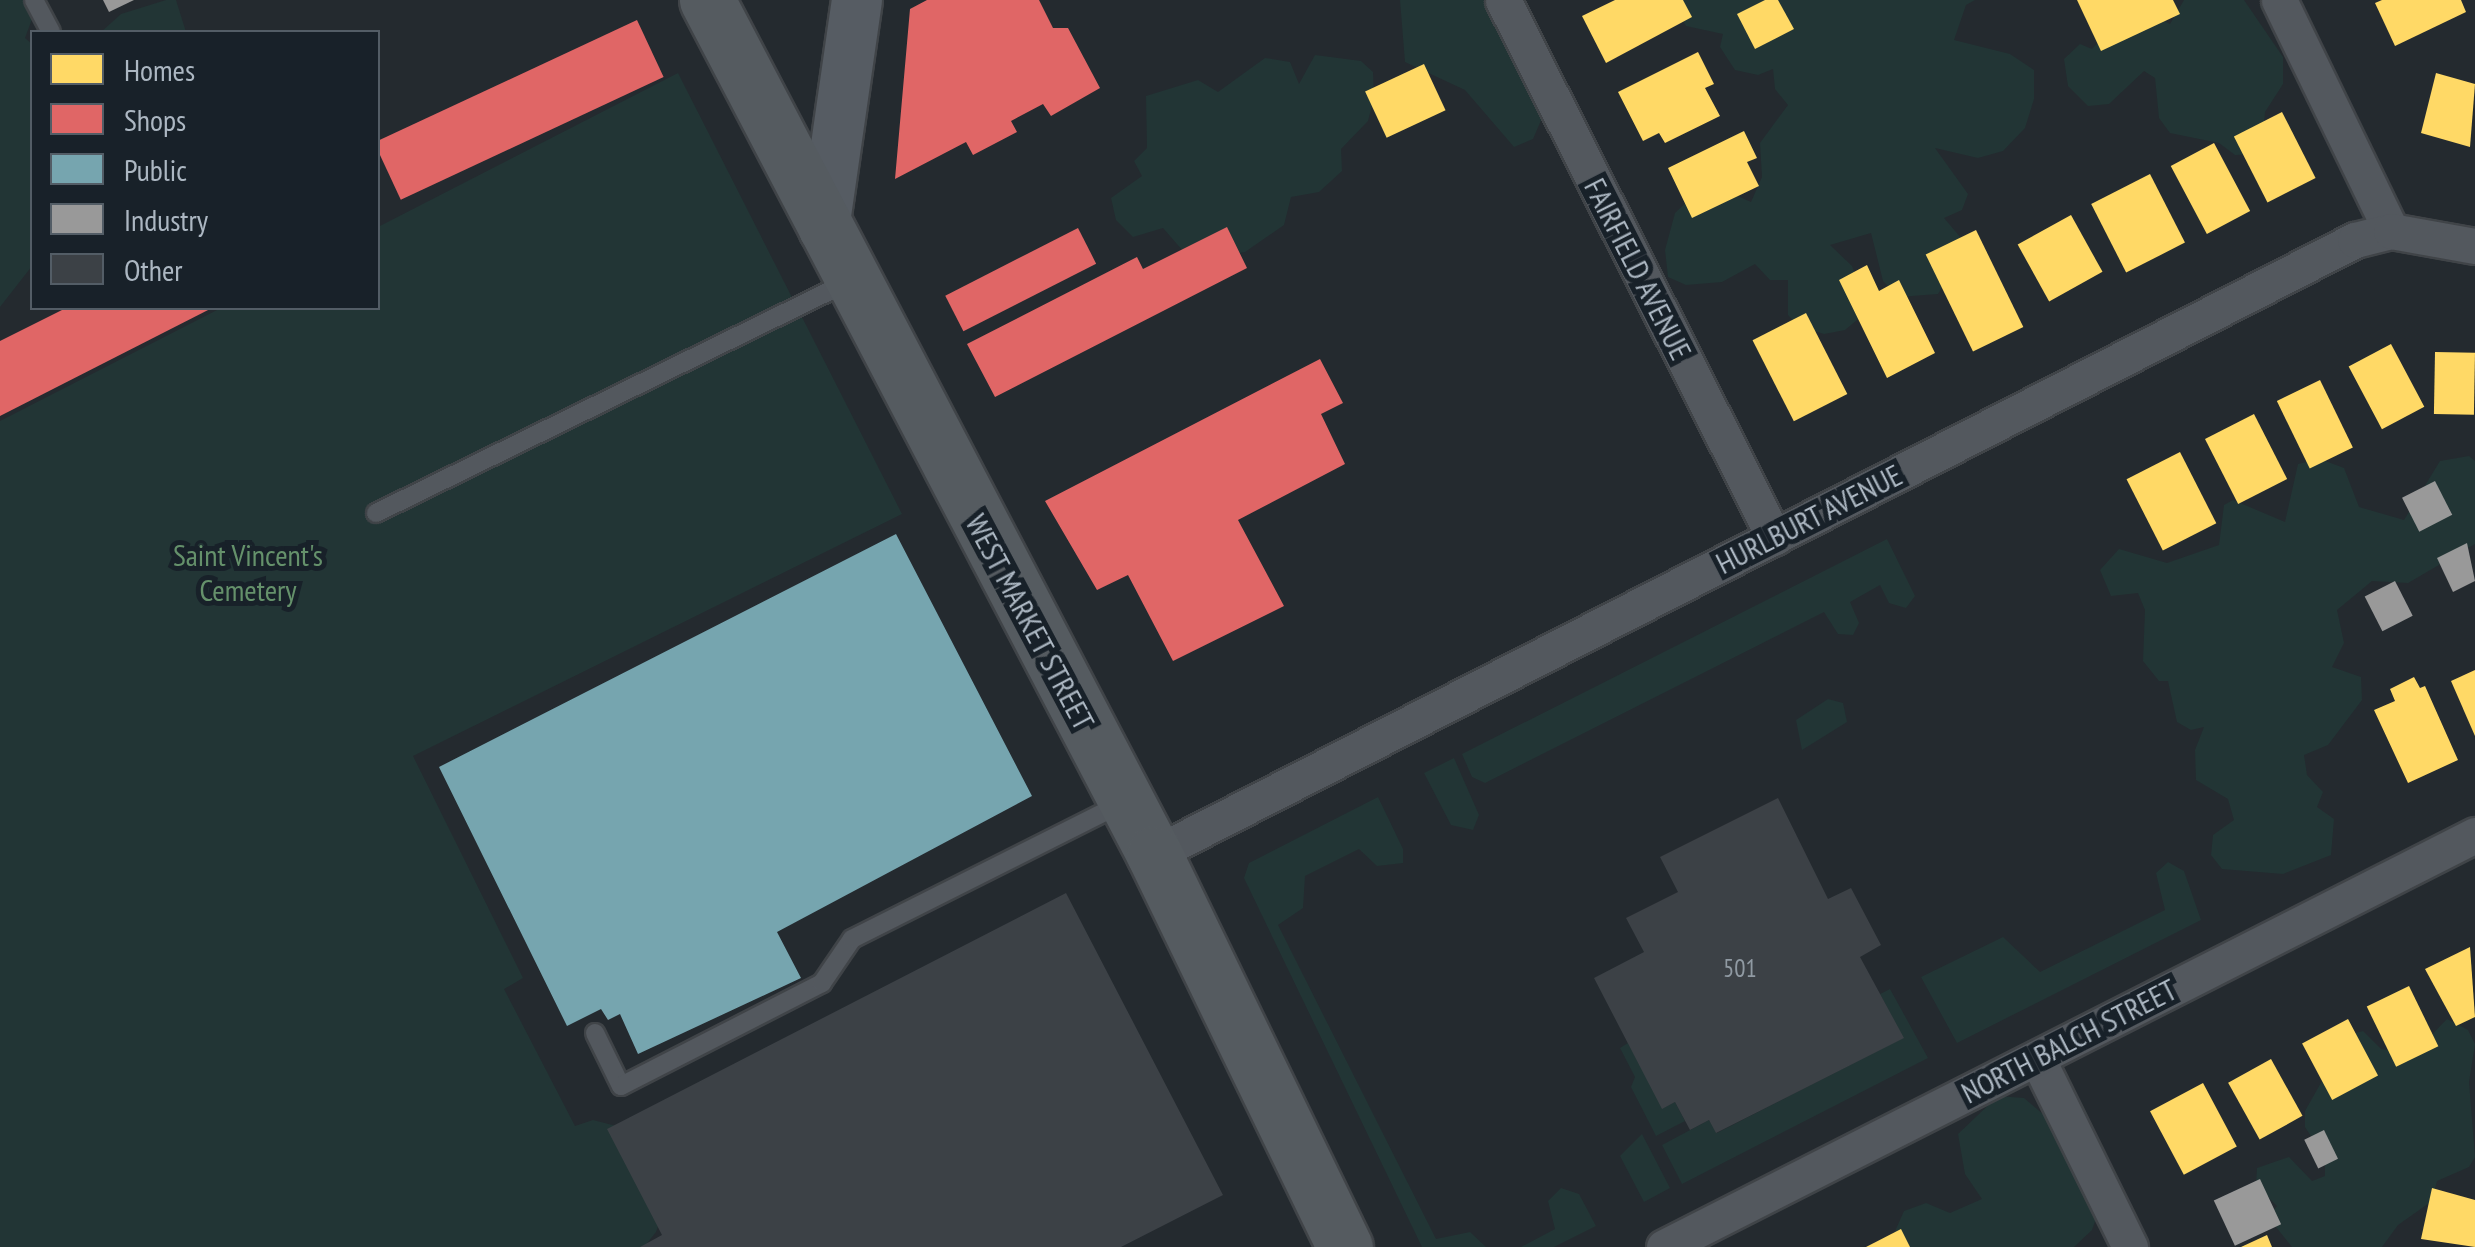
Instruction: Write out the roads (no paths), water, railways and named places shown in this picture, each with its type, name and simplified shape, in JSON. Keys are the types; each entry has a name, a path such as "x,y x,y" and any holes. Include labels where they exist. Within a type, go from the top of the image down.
{"main road":[{"name":"WEST MARKET STREET","path":"707,0 850,281 1154,854 1345,1247"},
{"path":"824,229 857,0"}],"street":[{"name":"FAIRFIELD AVENUE","path":"1503,0 1774,537"},
{"path":"2279,0 2391,231"},
{"name":"HURLBURT AVENUE","path":"1154,854 2356,240 2391,231 2475,246"},
{"name":"NORTH BALCH STREET","path":"1664,1247 2475,835"},
{"path":"2037,1058 2130,1247"}],"lane":[{"path":"34,0 50,30"},
{"path":"376,513 850,281"},
{"path":"595,1032 621,1086 822,983 852,939 1126,802"}],"park label":[{"name":"Saint Vincent's Cemetery","path":"248,572"}]}
